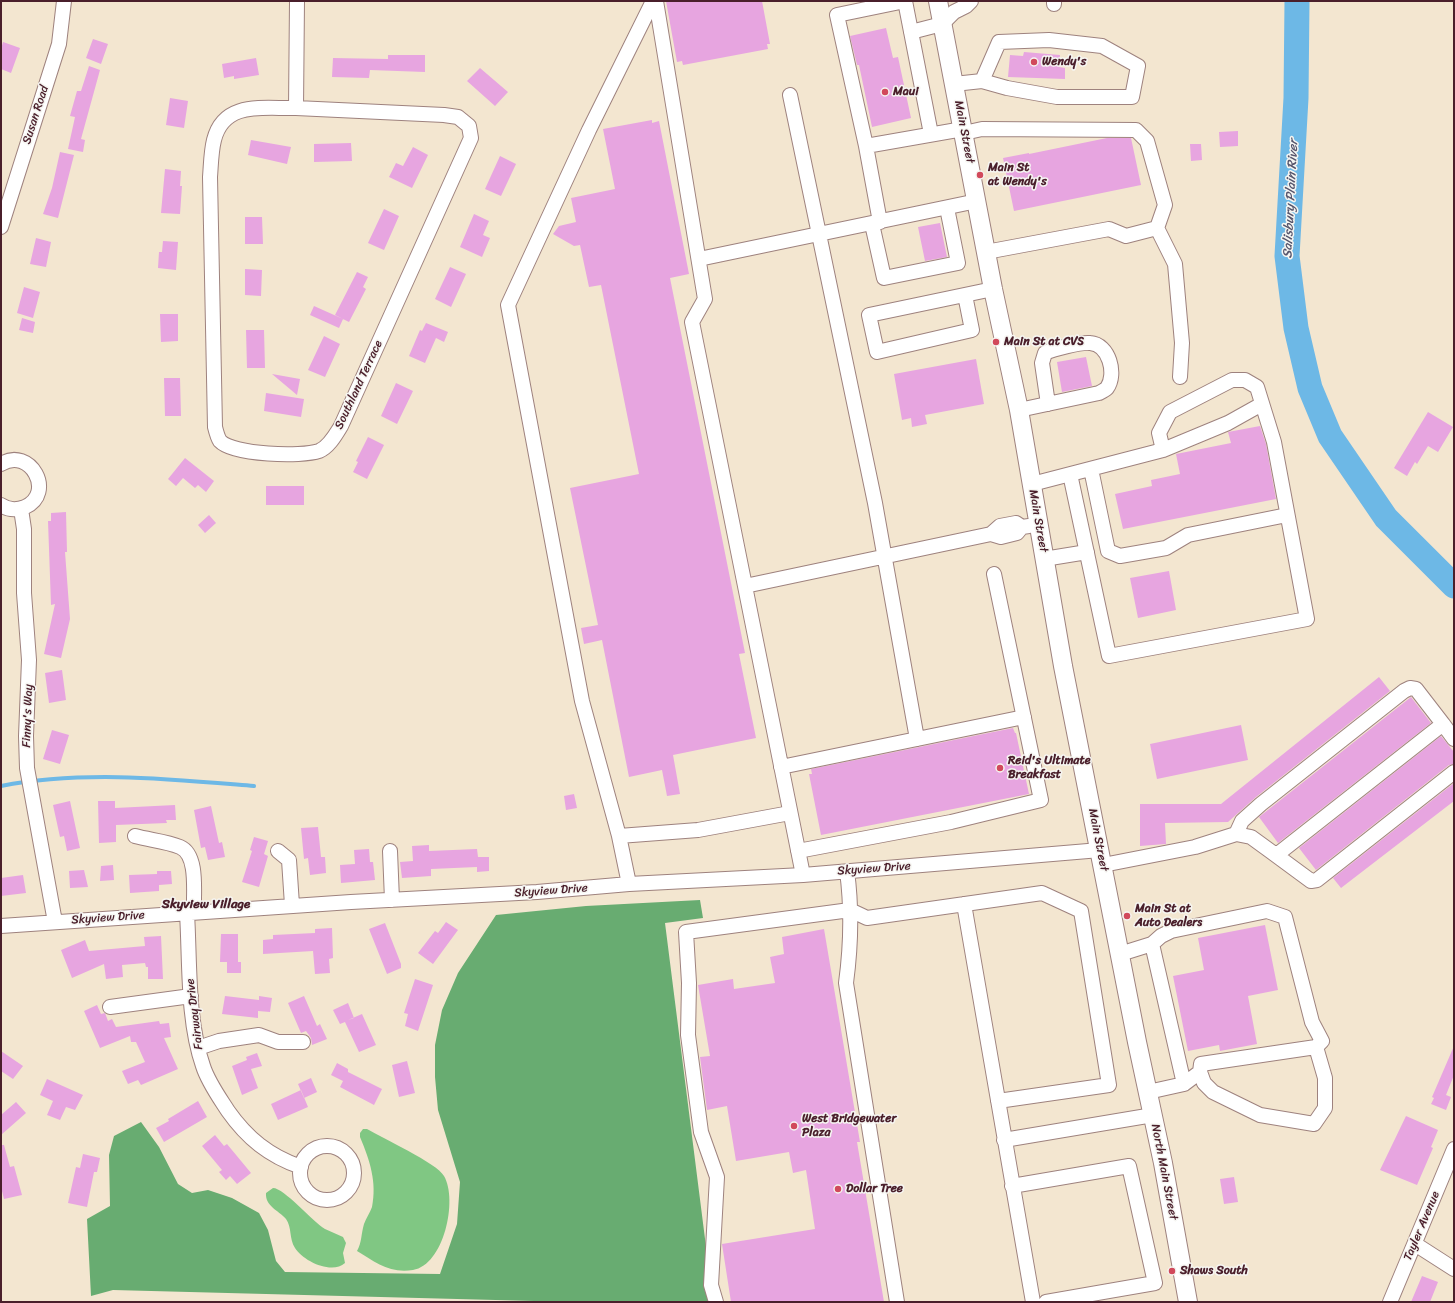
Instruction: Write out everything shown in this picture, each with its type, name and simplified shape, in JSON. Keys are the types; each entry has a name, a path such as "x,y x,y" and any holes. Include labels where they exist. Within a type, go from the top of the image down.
{"main road":[{"name":"Main Street","path":"938,1 993,289 1019,410 1032,484 1030,526 1044,559 1063,666 1137,1042"},
{"name":"North Main Street","path":"1137,1042 1153,1115 1188,1302"}],"street":[{"name":"Susan Road","path":"1,227 58,44 64,1"},
{"path":"296,108 297,1"},
{"path":"629,884 619,836 582,701 508,305 589,130 653,1"},
{"path":"656,1 699,259 704,299 692,322 803,875"},
{"path":"931,134 905,1 837,15 866,146 884,278 958,263 947,208"},
{"path":"911,32 942,24 954,12 966,6 970,1"},
{"path":"954,84 982,81 1007,88 1057,97 1132,96 1138,66 1102,46 1049,40 999,42 982,81"},
{"path":"790,95 875,503 917,739"},
{"name":"Southland Terrace","path":"296,108 458,117 469,126 471,138 341,426 331,441 320,450 305,453 247,452 231,447 220,441 215,427 210,177 214,140 221,122 233,112 245,109 296,108"},
{"path":"866,146 931,134 982,129 1136,130 1147,140 1164,205 1157,228 1174,264 1182,343 1180,377"},
{"path":"699,259 977,201"},
{"path":"986,252 1109,229 1126,236 1157,228"},
{"path":"965,295 972,330 877,352 869,315 993,289"},
{"path":"1019,410 1048,404 1099,393 1107,388 1112,375 1109,359 1102,347 1091,343 1052,349 1045,353 1042,363 1048,404"},
{"path":"1070,474 1109,656 1307,619 1274,442 1257,387 1245,380 1232,380 1170,412 1159,433 1163,450"},
{"path":"1032,484 1163,450 1228,423 1262,404"},
{"path":"1,464 13,460 21,461 28,464 38,477 38,493 34,500 21,509 12,509 1,505"},
{"path":"1091,469 1108,551 1120,556 1166,548 1188,535 1287,516"},
{"name":"Finny's Way","path":"21,509 24,529 25,598 30,660 26,736 27,768 55,922"},
{"path":"745,586 884,558 992,534 1000,526 1016,523 1030,526"},
{"path":"1044,559 1087,552"},
{"path":"798,851 951,822 1041,800 994,574"},
{"path":"1454,739 1416,690 1410,688 1404,691 1261,804 1242,821 1236,834 1251,838 1310,881 1317,880 1454,772"},
{"path":"781,767 1024,717"},
{"path":"1273,853 1279,853 1285,850 1443,724"},
{"path":"619,836 698,830 790,813"},
{"name":"Skyview Drive","path":"1,926 292,905 537,892 629,884 1101,857 1195,847 1236,834"},
{"name":"Fairway Drive","path":"134,836 180,847 191,857 193,868 190,912 192,996 198,1048 203,1067 215,1091 233,1118 253,1141 283,1161 301,1167"},
{"path":"278,851 289,860 292,905"},
{"path":"390,851 392,900"},
{"path":"847,872 850,896 850,951 846,983 897,1302"},
{"path":"716,1302 712,1285 717,1177 701,1132 689,1042 686,932 850,910 866,918 1042,893 1081,911 1109,1085 998,1101"},
{"path":"964,904 1032,1302"},
{"path":"1120,954 1152,944 1161,936 1171,931 1267,911 1285,917 1312,1022 1322,1041 1316,1047 1201,1064 1200,1072 1204,1083 1213,1092 1260,1115 1314,1124 1326,1108 1326,1078 1316,1047"},
{"path":"1152,944 1184,1084"},
{"path":"110,1007 192,996"},
{"path":"198,1048 219,1041 259,1035 278,1042 303,1042"},
{"path":"1148,1092 1184,1084 1200,1072"},
{"path":"1004,1140 1153,1115"},
{"name":"Tayler Avenue","path":"1390,1302 1454,1149"},
{"path":"1012,1186 1129,1166 1155,1283 1046,1302"},
{"path":"1415,1244 1454,1269"}],"green space":[{"path":"700,900 703,918 665,923 713,1302 572,1302 113,1290 91,1296 87,1219 110,1206 109,1155 114,1136 141,1122 159,1147 178,1184 192,1193 208,1190 232,1198 259,1213 268,1230 276,1261 285,1272 440,1274 457,1224 460,1182 438,1110 435,1077 435,1045 442,1010 458,973 496,915 586,906"},
{"path":"363,1129 367,1129 431,1164 444,1176 448,1187 449,1215 440,1244 433,1257 424,1266 405,1271 390,1269 357,1251 364,1224 372,1207 374,1189 372,1172 360,1137 360,1133"},
{"path":"273,1188 284,1193 319,1225 343,1237 346,1243 343,1253 345,1263 333,1268 326,1267 311,1262 299,1253 293,1244 288,1222 270,1205 266,1197 266,1193"}],"building":[{"path":"666,1 762,1 770,44 767,44 768,49 683,65 682,61 677,62"},
{"name":"Maui","path":"886,28 893,58 898,57 911,118 872,127 859,65 857,65 850,36"},
{"path":"93,39 108,44 101,64 86,58"},
{"path":"3,42 20,48 11,73 1,69 1,49"},
{"name":"Wendy's","path":"1024,52 1060,55 1059,67 1065,68 1065,79 1008,77 1010,55 1023,56"},
{"path":"388,55 425,55 425,72 370,70 369,78 332,77 333,58 388,59"},
{"path":"256,58 259,75 234,79 234,76 224,78 222,64"},
{"path":"89,66 100,70 81,139 85,140 83,152 68,149 75,117 70,116 77,91 81,91"},
{"path":"480,68 508,92 495,106 467,81"},
{"path":"170,98 188,101 184,128 166,125"},
{"path":"652,120 652,123 659,121 689,274 670,278 745,653 739,654 756,738 673,755 680,794 667,796 662,770 629,777 602,640 584,644 581,628 598,625 570,488 639,474 601,285 589,287 580,245 574,246 553,234 559,226 576,222 571,198 615,189 603,129"},
{"path":"1238,131 1238,146 1220,147 1219,132"},
{"path":"1107,138 1131,138 1141,185 1014,211 1003,158"},
{"path":"251,140 291,147 287,164 248,155"},
{"path":"351,143 352,161 314,162 314,144"},
{"path":"1190,144 1201,144 1202,160 1191,161"},
{"path":"413,147 428,155 412,188 389,177 396,163 403,166"},
{"path":"60,152 74,155 58,218 43,214 52,188"},
{"path":"500,156 516,164 501,196 485,189"},
{"path":"165,169 181,171 180,186 182,186 180,214 161,213"},
{"path":"384,209 399,216 384,250 368,243"},
{"path":"474,214 489,221 483,235 490,238 482,257 460,247"},
{"path":"245,217 262,217 263,244 245,244"},
{"path":"940,223 947,257 925,261 918,227"},
{"path":"36,238 51,242 46,267 30,264"},
{"path":"163,241 178,242 176,270 158,268 159,252 162,252"},
{"path":"450,267 466,274 451,307 435,299"},
{"path":"245,269 262,270 261,296 245,295"},
{"path":"357,272 368,277 363,287 366,289 349,322 335,315"},
{"path":"24,287 40,292 33,318 17,313"},
{"path":"314,306 343,319 339,328 310,315"},
{"path":"160,314 178,314 178,341 161,342"},
{"path":"22,318 35,322 33,333 19,330"},
{"path":"426,323 448,332 444,342 436,338 425,363 409,356 420,330 422,331"},
{"path":"246,330 264,330 265,368 247,368"},
{"path":"324,336 340,344 325,377 308,370"},
{"path":"1086,357 1092,386 1062,392 1057,362"},
{"path":"976,359 984,404 925,415 927,424 912,427 911,418 902,420 894,374"},
{"path":"272,374 300,379 297,395"},
{"path":"164,378 180,378 181,416 165,416"},
{"path":"396,383 413,391 397,424 381,416"},
{"path":"266,393 304,399 301,417 264,411"},
{"path":"1428,412 1453,427 1438,452 1428,446 1417,464 1415,462 1407,476 1394,468"},
{"path":"1260,426 1266,444 1276,499 1123,529 1115,494 1152,486 1151,480 1180,474 1176,454 1231,443 1228,432"},
{"path":"368,437 384,445 367,479 353,472 358,462 356,461"},
{"path":"185,458 214,481 206,492 198,485 195,488 183,478 176,486 168,479"},
{"path":"266,486 304,486 304,505 266,505"},
{"path":"66,512 67,552 65,552 70,619 61,658 44,654 55,604 51,605 48,521 51,521 51,513"},
{"path":"209,515 216,523 205,533 198,525"},
{"path":"1169,571 1176,610 1138,618 1130,578"},
{"path":"62,670 66,700 49,703 45,673"},
{"path":"1379,677 1390,691 1256,797 1228,822 1165,823 1166,844 1140,846 1140,804 1221,804"},
{"path":"1411,697 1431,723 1278,843 1259,817"},
{"path":"1241,725 1248,760 1157,779 1150,744"},
{"path":"1013,728 1016,733 1029,794 821,835 809,774 812,774 811,769"},
{"path":"52,730 69,735 60,764 43,759"},
{"path":"1441,736 1454,752 1454,764 1449,765 1316,870 1299,848"},
{"path":"1454,783 1454,801 1341,888 1333,878"},
{"path":"574,794 577,808 566,810 564,796"},
{"path":"70,801 80,848 67,851 64,836 60,837 53,805"},
{"path":"98,801 115,801 115,808 175,805 176,820 166,820 167,823 116,825 116,842 99,843"},
{"path":"211,806 219,843 222,842 225,857 208,860 205,847 201,848 194,810"},
{"path":"318,827 321,857 325,857 326,873 310,875 308,858 304,859 301,828"},
{"path":"254,837 268,841 264,854 268,856 259,887 242,882 252,851 250,850"},
{"path":"429,845 429,851 477,849 478,857 489,857 489,871 477,872 477,867 431,869 431,876 402,878 400,862 413,861 412,846"},
{"path":"369,849 370,862 373,862 375,880 341,883 340,865 355,864 354,850"},
{"path":"113,865 114,880 100,881 101,866"},
{"path":"84,870 88,887 70,888 69,871"},
{"path":"157,871 171,871 172,884 159,885 159,891 130,893 129,875 157,874"},
{"path":"23,875 26,893 1,896 1,878"},
{"path":"446,922 458,930 433,964 418,953 435,931 438,933"},
{"path":"385,923 401,964 401,968 387,974 369,929"},
{"path":"1265,925 1278,990 1248,996 1257,1044 1220,1051 1219,1045 1188,1051 1173,976 1204,970 1198,938"},
{"path":"332,928 333,958 329,959 330,973 315,974 313,951 263,954 263,940 273,939 273,935 315,933 315,929"},
{"name":"West Bridgewater Plaza","path":"824,929 860,1142 857,1142 884,1302 731,1302 722,1244 815,1229 806,1170 793,1173 789,1152 736,1161 727,1106 707,1110 700,1057 710,1056 698,985 733,979 734,989 775,983 770,957 784,954 782,937"},
{"path":"221,934 238,934 238,962 241,962 241,973 227,973 227,962 220,962"},
{"path":"161,936 163,979 148,979 148,967 146,967 145,963 122,965 123,977 106,979 104,964 72,978 61,950 85,940 89,951 145,946 144,937"},
{"path":"415,979 433,985 418,1031 405,1026 408,1014 404,1013"},
{"path":"225,996 259,1000 259,996 272,998 270,1012 258,1011 258,1018 222,1014"},
{"path":"304,996 317,1026 320,1024 327,1039 312,1045 311,1038 306,1031 301,1033 288,1003"},
{"path":"348,1003 354,1018 362,1014 376,1045 359,1052 345,1022 340,1024 333,1010"},
{"path":"97,1005 101,1014 105,1013 108,1021 112,1019 116,1027 159,1021 160,1024 169,1023 171,1037 164,1038 178,1069 141,1085 138,1080 128,1084 122,1071 145,1062 136,1042 131,1042 130,1036 100,1048 84,1011"},
{"path":"1454,1046 1454,1075 1446,1095 1451,1097 1446,1110 1431,1104 1434,1098 1432,1097"},
{"path":"1,1051 23,1066 13,1079 1,1071"},
{"path":"257,1053 262,1066 251,1069 258,1088 242,1095 232,1066 247,1060 246,1057"},
{"path":"407,1061 415,1093 399,1097 392,1065"},
{"path":"337,1063 348,1069 348,1072 382,1089 374,1105 340,1087 343,1081 331,1075"},
{"path":"311,1078 317,1092 304,1098 298,1084"},
{"path":"47,1079 83,1095 75,1110 66,1107 60,1120 47,1115 53,1101 40,1095"},
{"path":"301,1090 308,1107 278,1120 271,1104"},
{"path":"198,1101 207,1117 164,1142 156,1128"},
{"path":"16,1102 26,1113 1,1135 1,1115"},
{"path":"1406,1116 1438,1130 1431,1147 1433,1148 1417,1185 1380,1170"},
{"path":"215,1135 224,1146 227,1144 251,1173 237,1184 230,1176 226,1180 219,1172 222,1170 202,1146"},
{"path":"1,1145 4,1145 10,1167 14,1166 22,1195 4,1199 1,1187"},
{"path":"83,1154 100,1158 97,1172 94,1172 87,1207 68,1203 76,1167 80,1168"},
{"path":"1234,1177 1238,1202 1224,1204 1220,1179"},
{"path":"1422,1276 1438,1282 1430,1302 1411,1302"}],"waterway":[{"name":"Salisbury Plain River","path":"1297,1 1296,98 1287,256 1296,328 1310,388 1330,436 1386,518 1454,586"},
{"path":"1,786 32,781 95,777 127,777 254,786"}],"place":[{"name":"Wendy's","path":"1034,62"},
{"name":"Maui","path":"885,92"},
{"name":"Main St at Wendy's","path":"980,175"},
{"name":"Main St at CVS","path":"996,342"},
{"name":"Reid's Ultimate Breakfast","path":"1000,768"},
{"name":"Main St at Auto Dealers","path":"1127,916"},
{"name":"West Bridgewater Plaza","path":"794,1126"},
{"name":"Dollar Tree","path":"838,1189"},
{"name":"Shaws South","path":"1172,1271"}],"district":[{"name":"Skyview Village","path":"206,905"}]}
